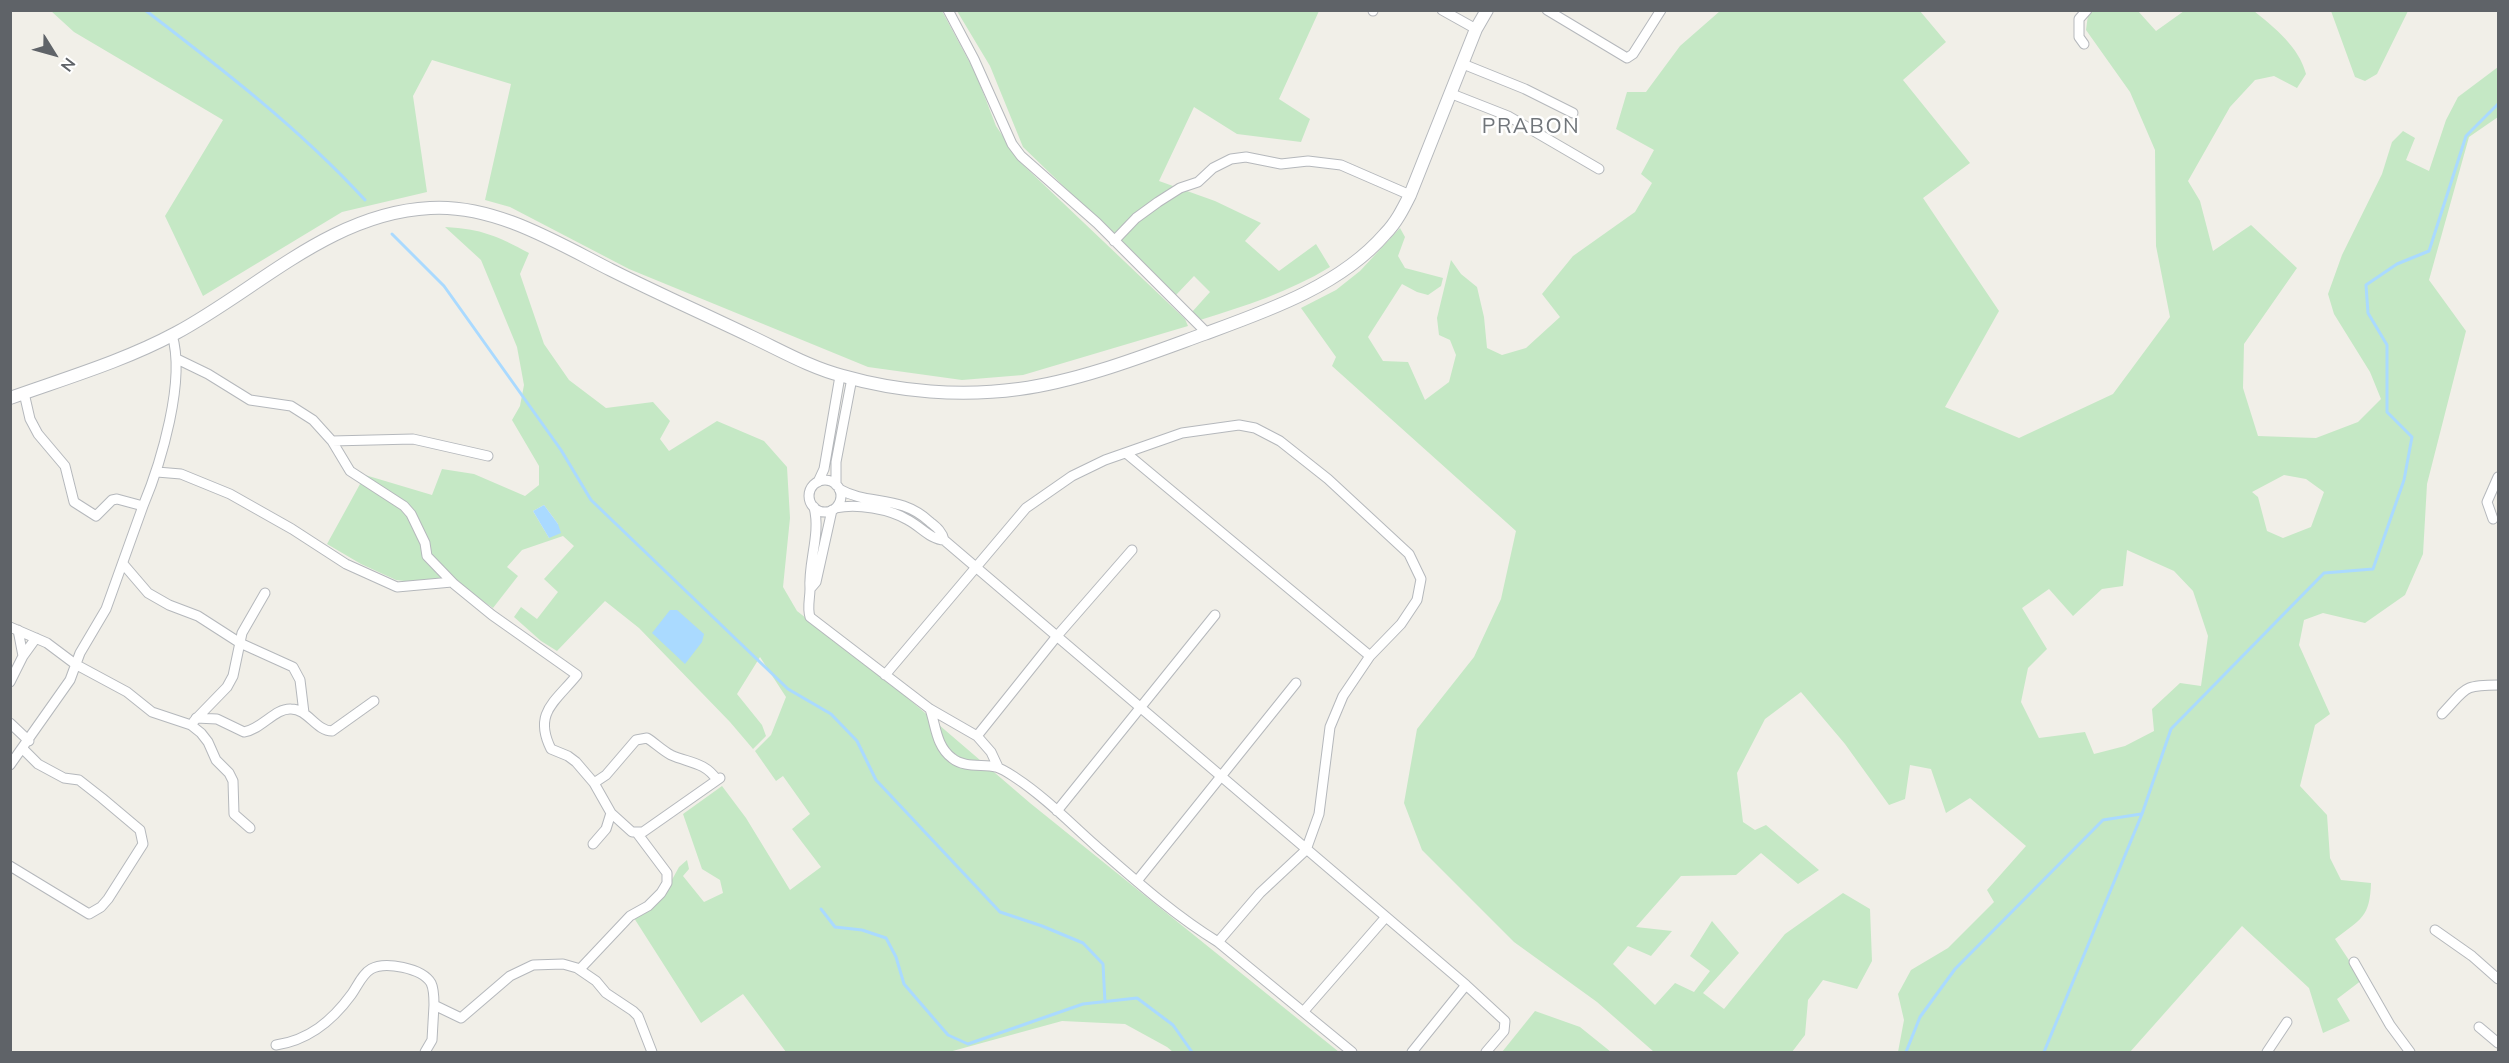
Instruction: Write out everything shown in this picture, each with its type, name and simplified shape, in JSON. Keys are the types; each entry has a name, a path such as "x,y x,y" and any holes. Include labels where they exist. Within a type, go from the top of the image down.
{"street":[{"path":"948,10 974,59 1012,144 1021,156 1114,241 1207,333"},
{"path":"1442,10 1476,29"},
{"path":"10,398 90,370 172,335 325,239 358,225 409,210 454,208 510,222 552,240 639,284 846,377 931,392 958,393 1021,389 1094,371 1207,333 1276,306 1350,266 1386,233 1410,195 1476,29 1486,10"},
{"path":"1547,10 1627,58 1633,54 1661,10"},
{"path":"2084,44 2079,37 2079,19 2087,10"},
{"path":"1463,64 1525,88 1573,113"},
{"path":"1452,94 1508,116 1599,169"},
{"path":"1114,241 1136,218 1158,202 1180,188 1198,182 1213,168 1231,159 1246,157 1281,164 1308,161 1341,165 1410,195"},
{"path":"10,765 70,680 75,664 106,609 124,565 157,472 166,437 177,359 172,335"},
{"path":"177,359 208,374 250,400 291,406 313,420 332,441 350,471 411,514 428,556 452,582 467,596 577,675 544,714 542,723 545,737 551,749 576,762 594,783 610,813 632,832 643,832 718,779 711,770 672,755 647,738 636,740 606,775 594,783"},
{"path":"846,377 824,469 810,494 814,507 816,530 808,581 810,617 930,709 977,736 991,752 998,767"},
{"path":"810,589 816,582 834,509 841,498 836,462 846,377"},
{"path":"24,393 30,419 38,434 65,466 74,502 96,516 112,500 117,499 143,507"},
{"path":"885,675 1026,508 1072,477 1105,460 1182,433 1239,425 1255,428 1280,441 1328,479 1408,554 1421,579 1417,600 1401,624 1370,656 1343,696 1330,727 1318,814 1306,850 1260,893 1218,942"},
{"path":"332,441 413,439 488,456"},
{"path":"1126,453 1370,656"},
{"path":"157,472 181,474 230,494 292,529 346,564 397,587 452,582"},
{"path":"2493,519 2487,502 2499,477"},
{"path":"818,482 827,480 852,495 886,500 915,510 941,531 944,540 1505,1021 1504,1031 1486,1053"},
{"path":"885,511 886,500"},
{"path":"814,507 822,512 850,506 885,511 909,520 936,539 944,540"},
{"path":"977,736 1057,636 1132,550"},
{"path":"124,565 148,593 169,605 198,616 240,643 293,667 300,680 304,713"},
{"path":"193,722 230,682 248,619 264,593"},
{"path":"1057,811 1215,615"},
{"path":"14,629 62,652 75,664 120,688 152,712 193,722 217,719 244,732 253,730 283,710 292,709 304,713 322,728 332,731 374,701"},
{"path":"14,629 23,656"},
{"path":"10,682 23,656 36,638"},
{"path":"1137,881 1296,683"},
{"path":"2442,714 2467,687 2476,684 2499,686"},
{"path":"930,709 943,749 953,759 966,764 998,767 1024,784 1137,881 1192,925 1218,942 1352,1053"},
{"path":"193,722 208,742 216,759 229,773 233,781 234,814 250,828"},
{"path":"10,723 38,764 64,778 79,780 94,791 140,830 143,844 108,899 101,907 89,914 10,866"},
{"path":"593,844 606,829 610,813"},
{"path":"580,969 630,916 648,906 667,883 667,873 637,833"},
{"path":"1304,1011 1385,918"},
{"path":"2435,930 2472,956 2499,979"},
{"path":"2354,962 2390,1026 2410,1053"},
{"path":"434,1005 461,1018 510,976 522,969 533,965 563,964 580,969 596,981 606,993 638,1016 652,1053"},
{"path":"276,1045 294,1042 324,1024 339,1010 365,975 371,969 383,965 406,968 428,979 434,991 432,1040 425,1053"},
{"path":"1412,1053 1466,986"},
{"path":"2267,1053 2287,1022"},
{"path":"2480,1027 2499,1043"}],"green space":[{"path":"51,11 942,11 976,74 996,126 1021,163 1185,319 1188,326 1023,375 962,380 868,367 629,269 510,207 485,200 511,84 432,60 413,96 427,192 342,212 203,296 165,216 223,120 74,32"},
{"path":"957,11 1319,11 1279,99 1310,119 1301,142 1237,134 1194,107 1159,181 1215,201 1261,223 1245,241 1279,271 1316,244 1330,267 1283,291 1200,320 1192,312 1210,292 1194,276 1176,295 1023,147 990,66"},
{"path":"1720,11 1920,11 1946,42 1903,80 1970,163 1923,198 1999,311 1945,407 2019,438 2113,394 2170,317 2156,246 2155,150 2130,92 2086,30 2088,15 2094,11 2138,11 2156,31 2184,11 2254,11 2285,39 2303,64 2306,74 2297,88 2274,76 2255,80 2230,107 2188,181 2200,201 2213,251 2251,225 2297,268 2244,344 2243,388 2258,436 2316,438 2358,422 2381,399 2370,372 2334,314 2328,294 2342,255 2382,174 2392,142 2403,131 2415,138 2406,160 2429,171 2446,120 2458,97 2498,67 2498,117 2469,137 2429,280 2466,331 2427,484 2423,554 2405,595 2365,623 2323,613 2304,620 2299,645 2330,714 2315,725 2300,786 2327,815 2330,858 2341,880 2371,883 2366,910 2358,921 2335,939 2362,980 2337,999 2350,1021 2323,1033 2309,988 2242,926 2130,1052 1898,1052 1904,1020 1898,994 1911,970 1948,948 1994,902 1987,890 2026,846 1970,798 1946,813 1931,769 1910,765 1905,799 1889,805 1845,744 1801,692 1765,719 1737,773 1743,822 1755,830 1766,825 1819,870 1798,884 1761,853 1736,875 1681,876 1636,927 1672,931 1651,956 1628,946 1613,964 1655,1005 1675,983 1694,992 1710,971 1690,956 1712,921 1739,953 1703,993 1724,1009 1785,934 1843,893 1870,909 1872,961 1857,989 1823,980 1808,1000 1805,1035 1792,1052 1654,1052 1597,1002 1514,942 1422,850 1404,803 1417,729 1474,657 1501,599 1516,531 1332,366 1336,357 1301,308 1336,290 1360,271 1400,228 1405,237 1398,256 1405,268 1443,278 1441,286 1428,295 1402,284 1368,337 1383,361 1408,362 1425,400 1449,382 1456,355 1450,340 1439,335 1437,318 1451,260 1461,274 1477,287 1484,317 1487,348 1502,355 1526,348 1560,317 1542,294 1573,256 1635,212 1652,183 1641,174 1654,150 1616,129 1627,92 1646,92 1680,46","holes":["2284,475 2306,479 2324,492 2311,527 2283,538 2267,531 2258,497 2252,492","2127,550 2174,571 2193,591 2208,636 2201,686 2180,683 2152,709 2154,731 2125,746 2094,754 2085,732 2039,738 2021,702 2028,668 2047,649 2022,608 2049,589 2073,616 2102,589 2123,586"]},
{"path":"2331,11 2408,11 2377,74 2365,81 2355,77"},
{"path":"445,227 489,234 529,253 520,274 544,344 569,380 606,408 653,402 670,421 660,439 669,451 717,421 764,441 787,467 790,518 783,587 797,611 903,694 1030,803 1339,1052 1173,1052 1125,1024 1062,1021 949,1052 786,1052 743,994 701,1023 634,918 663,896 679,867 687,860 689,869 683,876 704,902 723,893 720,880 702,869 683,814 722,786 746,818 790,890 821,867 792,829 810,814 783,776 776,781 755,751 771,735 786,697 760,657 737,694 762,725 766,736 753,749 639,628 605,601 557,651 541,641 514,617 521,607 537,619 558,592 544,579 574,546 563,536 522,550 507,567 518,576 493,608 457,583 396,580 361,564 327,544 365,475 432,495 442,469 474,474 525,496 539,485 539,466 512,420 520,406 524,385 517,347 481,260","holes":["544,505 558,524 549,538 533,511"]},
{"path":"1535,1011 1580,1027 1611,1052 1502,1052"}],"water":[{"path":"544,505 558,524 561,533 549,538 533,511"},
{"path":"670,610 677,610 704,634 702,642 685,664 652,633"}],"waterway":[{"path":"145,10 287,124 365,200"},
{"path":"2044,1052 2142,814 2171,729 2324,573 2373,569 2404,480 2412,437 2387,412 2387,345 2368,313 2366,285 2397,264 2429,251 2466,136 2498,104"},
{"path":"392,234 444,286 561,450 591,500 788,689 831,714 857,741 876,780 1000,912 1083,943 1103,964 1105,1002"},
{"path":"1906,1052 1920,1017 1955,969 2103,820 2141,814"},
{"path":"821,909 835,927 862,930 886,938 896,957 904,984 948,1035 968,1044 1083,1004 1137,998 1173,1025 1192,1052"}],"district":[{"name":"PRABON","path":"1531,127"}]}
